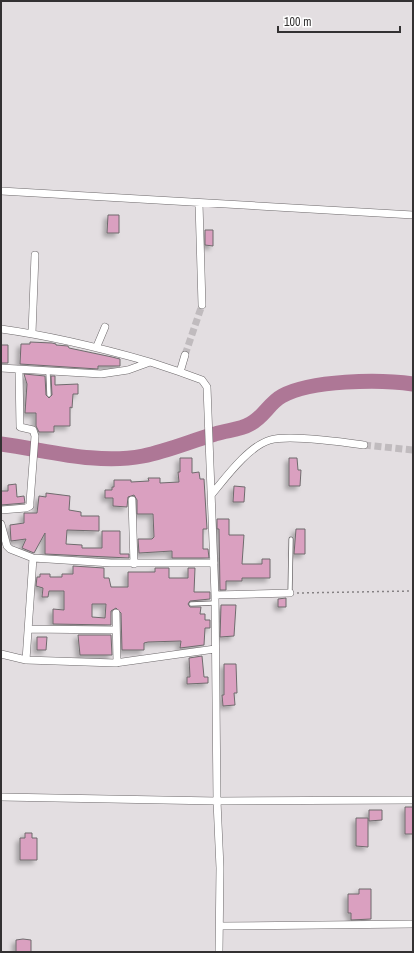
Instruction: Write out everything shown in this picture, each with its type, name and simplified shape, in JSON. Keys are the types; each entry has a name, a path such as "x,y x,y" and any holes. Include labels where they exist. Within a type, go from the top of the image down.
{"street":[{"path":"1,191 413,215"},
{"path":"199,203 202,305"},
{"path":"32,333 36,255"},
{"path":"97,346 105,327"},
{"path":"1,329 32,333 97,346 202,380 206,387 216,603 215,649 220,926 218,952"},
{"path":"180,372 185,355"},
{"path":"1,368 101,374 128,370 150,362"},
{"path":"1,510 26,508 30,506 35,436 33,430 20,427 18,370"},
{"path":"212,494 229,474 256,448 270,440 302,438 364,445"},
{"path":"132,500 134,564"},
{"path":"1,524 7,546 10,549 33,558 134,564 214,563"},
{"path":"26,660 33,558"},
{"path":"215,595 290,593"},
{"path":"116,613 117,663"},
{"path":"29,629 116,630"},
{"path":"1,654 26,660 117,663 215,649"},
{"path":"1,797 217,801 413,800"},
{"path":"220,926 413,924"}],"lane":[{"path":"48,372 49,395"},
{"path":"290,593 291,539"},
{"path":"191,604 216,603"}],"path":[{"path":"290,593 413,591"}],"building":[{"path":"108,215 119,215 119,233 107,233"},
{"path":"205,230 213,230 213,246 205,245"},
{"path":"30,342 52,343 56,345 68,346 69,348 120,359 120,366 98,366 98,369 20,364 21,344 30,344"},
{"path":"1,345 8,345 8,363 1,363"},
{"path":"24,374 45,376 46,395 49,398 52,395 51,376 55,376 55,385 78,384 78,394 73,394 72,408 70,407 70,426 54,426 54,432 39,432 36,426 36,413 25,413 27,384"},
{"path":"180,458 192,458 192,473 199,472 200,479 204,479 207,529 203,529 203,549 208,549 209,558 172,558 172,551 139,553 138,539 152,539 154,537 153,514 137,514 137,500 134,495 128,497 127,507 113,506 113,498 105,498 105,490 112,490 112,487 114,487 114,480 131,480 131,482 149,481 148,478 160,478 160,483 179,482 178,472 180,472"},
{"path":"289,458 297,458 298,470 301,470 300,486 289,486"},
{"path":"16,484 17,497 24,496 25,503 1,505 1,491 8,491 8,485"},
{"path":"234,486 245,487 244,502 233,502"},
{"path":"46,493 70,496 69,510 81,512 81,516 99,516 99,531 67,530 66,544 82,545 82,548 102,548 102,531 120,531 120,554 129,554 129,558 45,554 45,533 34,553 22,548 26,539 11,541 10,525 24,523 24,513 37,513 39,496 46,497"},
{"path":"217,519 229,519 229,535 244,535 242,564 262,564 262,559 270,559 270,578 242,578 242,581 226,581 226,590 220,590 219,529 217,529"},
{"path":"296,529 305,529 305,554 294,554"},
{"path":"73,566 104,568 104,578 109,578 111,587 128,587 128,572 155,572 155,568 169,568 169,578 188,578 188,568 195,568 194,592 210,592 210,599 190,601 188,604 190,607 201,607 200,614 205,614 205,620 210,620 210,628 205,628 204,645 180,648 181,641 148,642 144,643 144,650 122,650 121,613 116,608 111,611 111,625 53,624 53,609 64,610 64,591 49,591 48,597 42,597 43,588 36,586 37,577 40,577 40,574 50,574 50,577 62,577 62,574 73,574","holes":["92,604 106,604 105,618 92,617"]},
{"path":"286,598 286,607 278,607 278,599"},
{"path":"221,605 236,605 234,636 220,637"},
{"path":"78,635 111,635 112,655 80,655"},
{"path":"37,637 47,637 46,650 37,650"},
{"path":"202,656 204,677 208,677 208,683 187,684 187,677 190,677 189,658"},
{"path":"224,664 236,664 237,693 234,693 235,705 223,706 222,695 224,695"},
{"path":"405,807 413,807 413,834 405,834"},
{"path":"369,810 382,810 382,820 369,821"},
{"path":"356,818 368,818 368,847 356,846"},
{"path":"25,833 32,833 32,838 37,838 37,860 20,860 20,838 25,838"},
{"path":"359,889 371,889 371,919 351,920 351,913 348,913 348,894 359,894"},
{"path":"16,940 31,940 31,952 16,952"}],"waterway":[{"path":"1,444 90,458 107,459 143,456 246,426 259,418 277,399 295,391 310,387 346,382 399,382 413,384"}],"tunnel":[{"path":"185,355 202,305"},
{"path":"364,445 413,450"}]}
